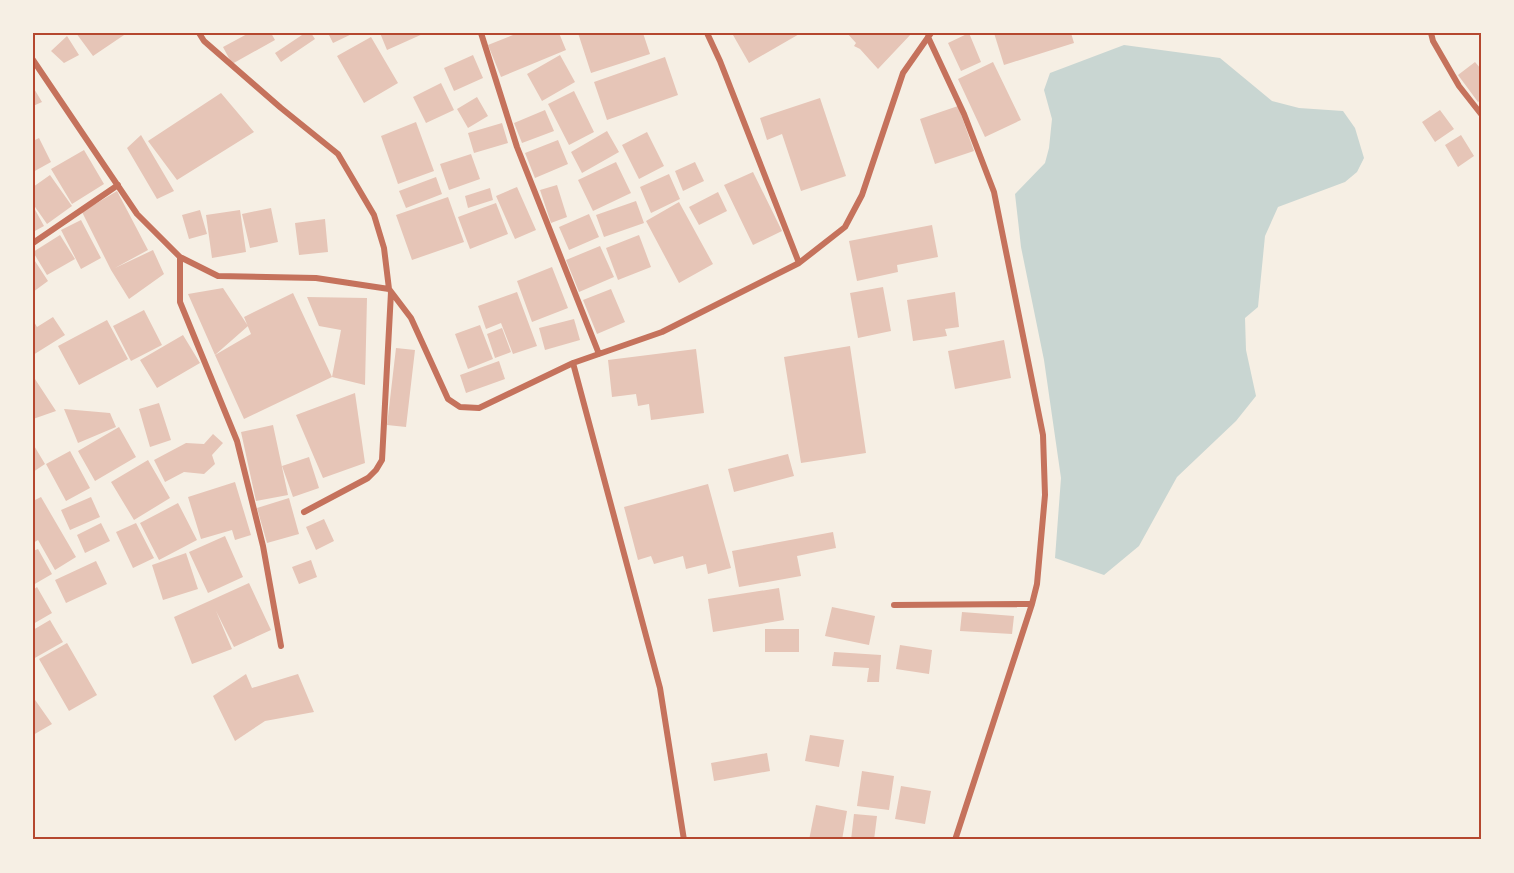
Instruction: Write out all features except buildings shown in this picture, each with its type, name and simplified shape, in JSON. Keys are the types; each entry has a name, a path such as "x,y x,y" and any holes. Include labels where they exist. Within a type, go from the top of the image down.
{"street":[{"path":"199,33 204,41 338,154 374,215 384,248 389,289 382,460 368,478 304,513"},
{"path":"481,33 517,147 599,354"},
{"path":"707,33 799,263"},
{"path":"1431,33 1432,41 1459,86 1481,114"},
{"path":"33,60 137,214 180,257 218,276 316,278 389,289 411,318 448,399 460,407 479,408 573,363 662,332 799,263 845,227 862,195 903,73 930,35"},
{"path":"930,35 994,192 1043,435 1046,495 1037,584 1032,604 955,840"},
{"path":"33,243 118,185"},
{"path":"180,257 180,302 237,441 263,546 281,646"},
{"path":"573,363 660,688 684,840"},
{"path":"894,605 1032,604"}],"shaded area":[{"path":"1124,45 1220,58 1272,101 1299,108 1343,111 1355,128 1364,158 1357,172 1345,182 1278,207 1265,236 1258,307 1245,318 1246,350 1256,396 1236,421 1177,477 1139,546 1104,575 1055,558 1061,478 1044,360 1021,247 1015,194 1045,163 1052,119 1044,90 1050,73"}]}
